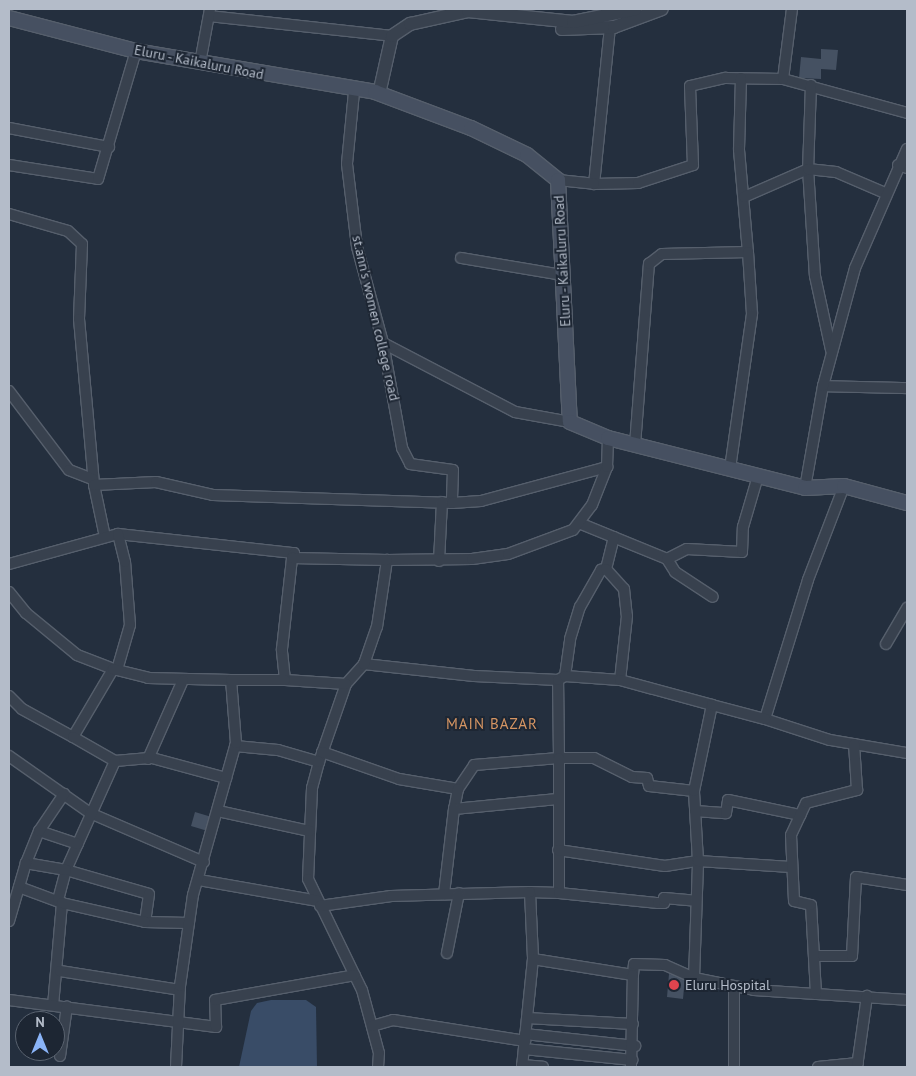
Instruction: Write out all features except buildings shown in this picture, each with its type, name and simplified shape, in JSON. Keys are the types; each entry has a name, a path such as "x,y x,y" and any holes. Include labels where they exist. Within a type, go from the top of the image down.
{"main road":[{"name":"Eluru - Kaikaluru Road","path":"9,18 136,51 354,92 379,94 471,128 527,155 558,180 570,422"},
{"path":"570,422 608,438 805,488 844,486 907,503"}],"street":[{"path":"200,62 209,12 392,36 410,24 450,13 468,11 573,22 636,9"},
{"path":"450,13 580,31 610,27 662,9"},
{"path":"783,80 792,9"},
{"path":"594,184 610,27"},
{"path":"379,94 392,36"},
{"path":"9,165 92,180 102,174 136,51"},
{"path":"730,469 752,314 744,197 741,78"},
{"path":"558,180 594,184 638,183 687,170 693,165 689,88 741,78 783,80 811,85 907,113"},
{"path":"811,85 808,169 815,276 832,353"},
{"name":"st.ann's women college road","path":"354,92 347,164 358,247 383,343 405,459 410,464 453,470 447,503"},
{"path":"9,128 109,147"},
{"path":"805,488 822,386 855,268 885,193 902,166 907,149"},
{"path":"744,197 808,169 850,176 885,193"},
{"path":"9,214 68,231 82,244 79,319 93,482 105,536"},
{"path":"634,445 648,264 662,254 748,252"},
{"path":"461,258 563,275"},
{"path":"383,343 515,412 570,422"},
{"path":"822,386 907,388"},
{"path":"9,391 69,470 93,482 156,482 213,495 447,503 481,501 607,467"},
{"path":"292,558 439,560 508,554 573,530 592,505 607,467 608,438"},
{"path":"667,559 687,549 742,552 743,527 758,476"},
{"path":"765,719 794,623 844,486"},
{"path":"439,560 447,503"},
{"path":"579,523 667,559 675,572 713,597"},
{"path":"73,737 115,670 130,625 125,562 118,534"},
{"path":"9,564 105,536 118,534 294,553 282,649 285,680"},
{"path":"606,569 614,537"},
{"path":"378,1067 372,1026 355,975 308,878 310,831 319,762 346,684 364,664 377,626 387,560"},
{"path":"559,893 558,799 561,678 580,607 601,570 606,569"},
{"path":"606,569 624,589 620,680"},
{"path":"9,592 26,613 77,654 115,670 183,680 285,680 346,684"},
{"path":"886,644 907,608"},
{"path":"364,664 474,676 620,680 854,744 907,753"},
{"path":"148,758 183,680"},
{"path":"176,1067 180,990 189,923 235,746 231,680"},
{"path":"9,696 22,710 115,761 148,758 226,778"},
{"path":"694,978 698,861 694,791 712,705"},
{"path":"816,994 811,905 794,901 791,835 806,803 857,790 854,744"},
{"path":"235,746 278,750 319,762"},
{"path":"322,752 399,779 458,790"},
{"path":"9,756 90,813 204,862"},
{"path":"444,894 458,790 474,765 559,758 594,758 632,777 647,778 649,786 694,791"},
{"path":"53,1005 60,971 60,901 66,870 115,761"},
{"path":"9,921 26,862 39,831 64,794"},
{"path":"454,809 558,799"},
{"path":"695,811 726,813 728,800 800,815"},
{"path":"218,811 310,831"},
{"path":"39,831 78,844"},
{"path":"558,850 665,866 698,861 791,868"},
{"path":"26,862 66,870 148,894 145,922"},
{"path":"815,956 852,956 858,902 856,877 907,886"},
{"path":"200,880 319,903 459,893 530,892 658,903 664,902 664,898 696,901"},
{"path":"19,887 60,901 145,922 189,923"},
{"path":"530,892 533,959 522,1066 543,1067"},
{"path":"447,953 459,893"},
{"path":"533,959 633,975"},
{"path":"372,1026 393,1020 525,1041 631,1064 634,1046 634,964 664,965 694,978 734,986 907,1000"},
{"path":"60,971 180,990"},
{"path":"9,1000 216,1027 215,1000 355,975"},
{"path":"734,986 734,1067"},
{"path":"818,1067 857,1065 867,996"},
{"path":"65,1014 66,1006"},
{"path":"527,1018 634,1024"},
{"path":"525,1041 634,1046"}],"water":[{"path":"271,1000 306,1000 316,1007 317,1067 239,1067 251,1011 257,1003"}],"place":[{"name":"Eluru Hospital","path":"674,985"}],"district":[{"name":"MAIN BAZAR","path":"492,724"}]}
